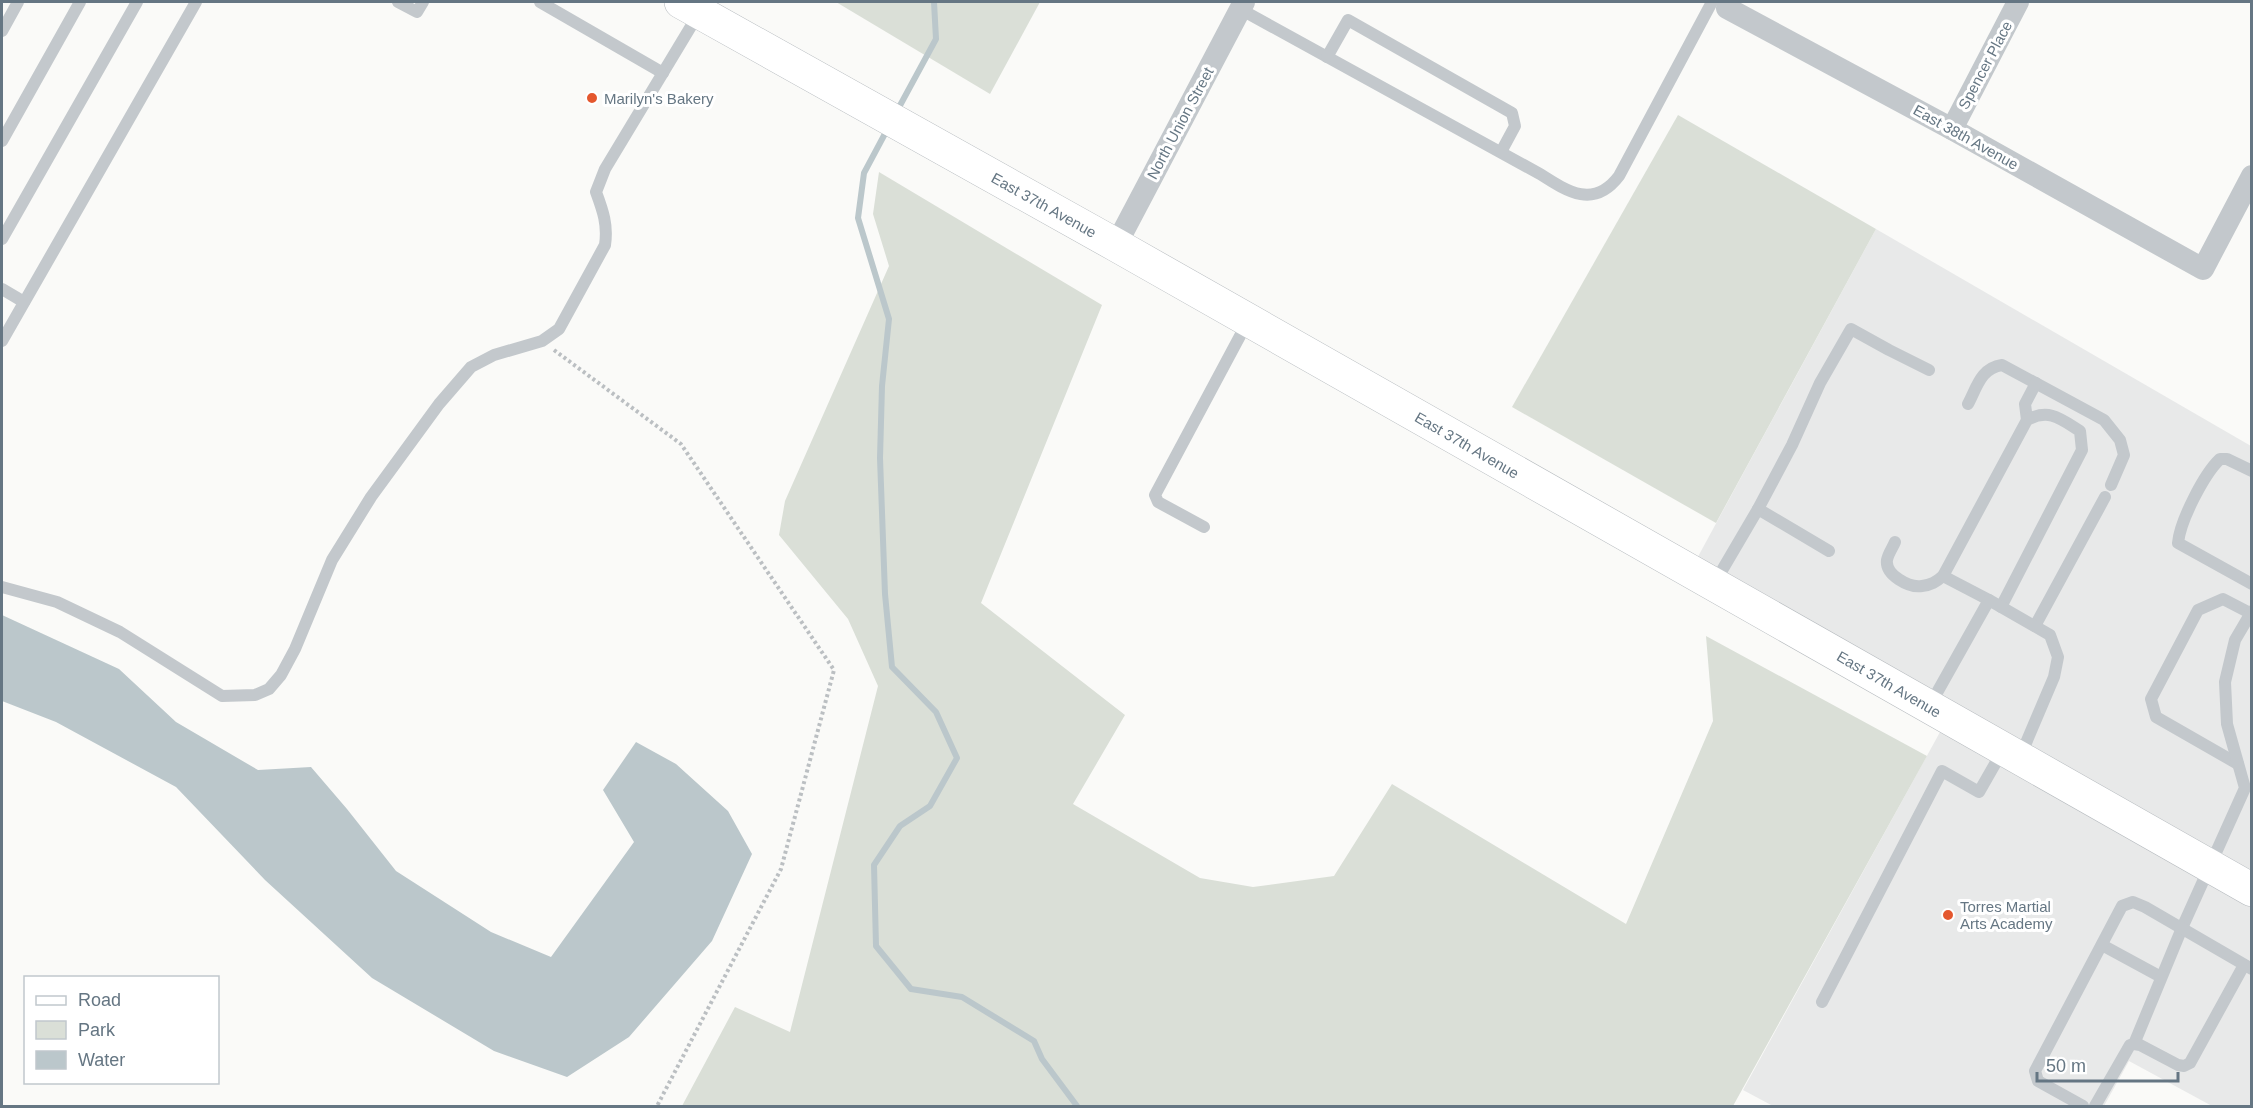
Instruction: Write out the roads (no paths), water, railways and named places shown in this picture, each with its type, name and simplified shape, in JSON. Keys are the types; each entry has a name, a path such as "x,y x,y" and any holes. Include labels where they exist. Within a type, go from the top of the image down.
{"main road":[{"name":"East 37th Avenue","path":"690,7 1116,245 2252,890"}],"street":[{"name":"Spencer Place","path":"1952,129 2018,2"},
{"name":"North Union Street","path":"1116,245 1242,5"},
{"name":"East 38th Avenue","path":"1720,5 1952,129 2203,269 2252,176"}],"lane":[{"path":"2,32 18,2"},
{"path":"2,141 80,2"},
{"path":"2,239 137,2"},
{"path":"2,341 196,2"},
{"path":"398,2 417,12 423,2"},
{"path":"540,2 663,73"},
{"path":"1242,5 1327,57 1561,187 1579,194 1598,194 1610,187 1619,176 1720,5"},
{"path":"2,587 57,602 120,632 222,696 255,695 269,689 281,675 295,649 332,560 371,497 439,404 471,367 495,355 542,341 558,329 605,245 606,218 596,192 604,169 663,73 690,7"},
{"path":"1327,57 1348,20 1512,113 1515,126 1501,152"},
{"path":"2,289 24,302"},
{"path":"1204,527 1158,502 1155,495 1248,321"},
{"path":"1713,585 1758,510 1792,445 1820,383 1851,329 1929,370"},
{"path":"1968,404 1985,372 1992,366 2002,365 2104,420 2120,440 2124,456 2108,491 2035,626"},
{"path":"2027,420 2025,405 2036,383"},
{"path":"1895,542 1887,560 1888,569 1894,576 1918,587 1933,585 1943,576 2027,420 2038,414 2049,414 2080,431 2082,450 2001,607"},
{"path":"2252,471 2227,459 2220,459 2212,466 2189,511 2178,543 2252,584"},
{"path":"1758,510 1829,550"},
{"path":"1822,1002 1941,771 1979,792 2012,754 2054,677 2058,657 2050,635 1943,576"},
{"path":"2095,1107 2130,1045 2134,1044 2209,866 2248,786 2238,764 2227,724 2225,682 2235,640 2251,612 2223,599 2198,610 2151,699 2156,717 2238,764"},
{"path":"1929,707 1989,600"},
{"path":"2083,1107 2038,1081 2035,1071 2122,906 2133,902 2248,967 2190,1063 2184,1066 2170,1063 2134,1044"},
{"path":"2102,945 2162,977"}],"water":[{"path":"2,615 119,669 176,722 258,770 311,767 396,871 491,932 551,957 634,842 603,790 636,742 676,764 728,811 752,854 712,941 629,1037 567,1077 494,1051 372,978 265,880 176,787 56,722 2,701"}],"waterway":[{"path":"897,111 936,39 934,2"},
{"path":"888,128 864,173 858,218 889,319 882,386 880,458 885,594 892,667 936,712 957,758 930,806 900,826 874,865 876,946 911,989 962,997 1034,1041 1042,1059 1077,1106"}],"place":[{"name":"Marilyn's Bakery","path":"592,98"},
{"name":"Torres Martial Arts Academy","path":"1948,915"}]}
